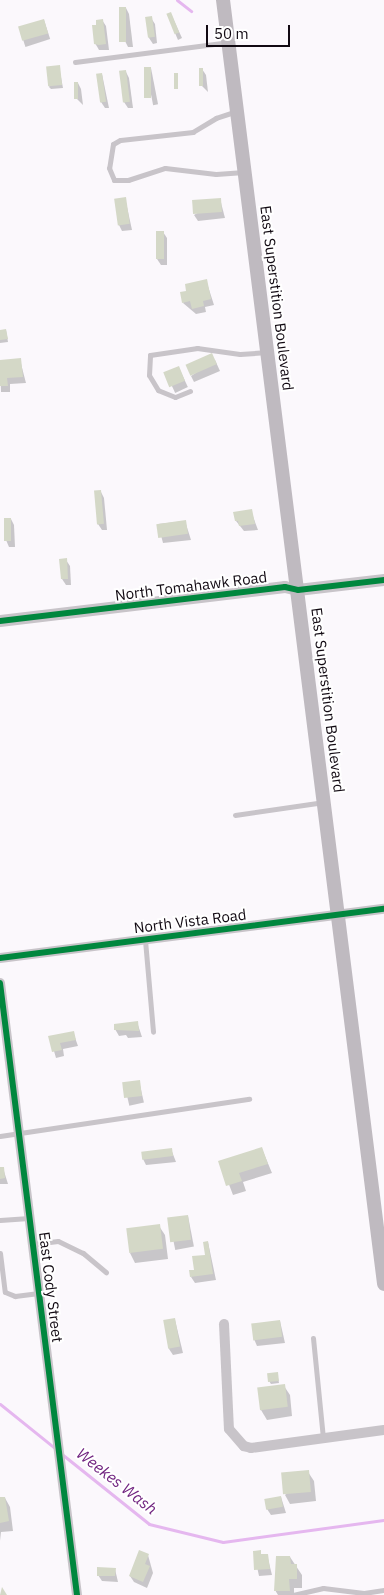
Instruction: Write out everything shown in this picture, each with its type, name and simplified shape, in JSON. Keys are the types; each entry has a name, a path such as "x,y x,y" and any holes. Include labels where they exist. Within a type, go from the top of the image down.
{"main road":[{"name":"East Superstition Boulevard","path":"223,0 338,915 382,1247 384,1284"}],"street":[{"name":"North Tomahawk Road","path":"0,622 285,587 298,590 384,580"},
{"name":"North Vista Road","path":"0,958 384,909"},
{"name":"East Cody Street","path":"0,983 77,1595"},
{"path":"224,1324 229,1429 238,1441 251,1448 384,1430"}],"lane":[{"path":"75,62 228,42"},
{"path":"237,111 226,113 194,132 120,140 113,144 109,168 114,180 128,180 166,168 216,174 245,172"},
{"path":"190,391 175,397 158,390 149,375 150,356 197,348 240,354 268,352"},
{"path":"235,815 324,802"},
{"path":"145,940 152,1032"},
{"path":"0,1136 249,1099"},
{"path":"0,1220 30,1218"},
{"path":"33,1244 58,1241 83,1253 106,1272"},
{"path":"0,1253 5,1292 15,1296 39,1293"},
{"path":"313,1338 323,1439"},
{"path":"293,1595 323,1588 364,1593 384,1590"}],"building":[{"path":"119,7 126,7 126,42 119,42"},
{"path":"171,12 179,32 175,34 166,14"},
{"path":"152,16 155,37 148,38 145,17"},
{"path":"44,19 48,33 22,41 18,26"},
{"path":"103,19 106,44 94,44 92,25 96,25 96,20"},
{"path":"60,65 62,85 48,86 46,66"},
{"path":"144,67 151,67 151,98 144,98"},
{"path":"199,68 203,68 203,86 199,86"},
{"path":"126,70 130,102 123,103 119,71"},
{"path":"102,73 106,102 100,103 96,74"},
{"path":"174,73 178,73 178,89 174,89"},
{"path":"74,82 78,82 78,99 74,99"},
{"path":"126,197 130,224 118,225 114,199"},
{"path":"221,198 222,212 193,214 192,200"},
{"path":"156,231 164,231 164,259 156,259"},
{"path":"207,279 211,299 203,301 204,306 192,309 190,301 182,303 180,292 186,291 185,284"},
{"path":"6,329 8,339 0,340 0,330"},
{"path":"212,353 217,364 190,376 186,365"},
{"path":"21,358 23,377 7,378 8,386 0,386 0,360"},
{"path":"179,366 185,381 169,387 163,372"},
{"path":"101,490 104,524 97,524 94,491"},
{"path":"252,509 255,524 239,526 238,521 235,521 233,512"},
{"path":"4,518 11,518 11,541 4,541"},
{"path":"186,520 188,534 158,538 156,524"},
{"path":"67,558 68,579 61,579 59,559"},
{"path":"138,1021 139,1031 114,1030 114,1024"},
{"path":"74,1031 76,1040 60,1043 62,1050 52,1052 48,1036"},
{"path":"140,1080 142,1096 124,1098 122,1082"},
{"path":"262,1147 268,1164 239,1173 242,1181 226,1186 218,1161"},
{"path":"172,1148 173,1156 142,1160 141,1152"},
{"path":"0,1167 4,1167 5,1178 0,1179"},
{"path":"188,1215 191,1240 170,1242 167,1218"},
{"path":"160,1224 163,1249 129,1253 126,1228"},
{"path":"208,1241 213,1274 190,1277 189,1270 194,1270 192,1256 205,1255 203,1242"},
{"path":"175,1318 180,1347 168,1349 163,1320"},
{"path":"280,1320 282,1337 253,1340 251,1324"},
{"path":"278,1372 279,1381 268,1382 267,1373"},
{"path":"285,1384 288,1407 260,1410 257,1387"},
{"path":"309,1470 311,1492 283,1494 281,1472"},
{"path":"281,1496 283,1507 266,1510 264,1499"},
{"path":"0,1497 5,1497 9,1521 0,1523"},
{"path":"139,1550 149,1554 145,1564 150,1566 143,1582 129,1576"},
{"path":"261,1550 261,1554 268,1554 270,1569 254,1570 253,1551"},
{"path":"276,1556 290,1556 291,1564 297,1564 297,1579 289,1579 290,1591 274,1591"},
{"path":"97,1567 116,1568 115,1576 97,1576"},
{"path":"2,1587 7,1595 0,1595"}],"waterway":[{"path":"177,0 191,11"},
{"name":"Weekes Wash","path":"0,1404 56,1449"},
{"name":"Weekes Wash","path":"63,1455 149,1524 223,1542 384,1520"}],"cycle path":[{"path":"0,621 285,587 298,590 384,580"},
{"path":"0,958 384,909"},
{"path":"0,983 77,1595"}]}
